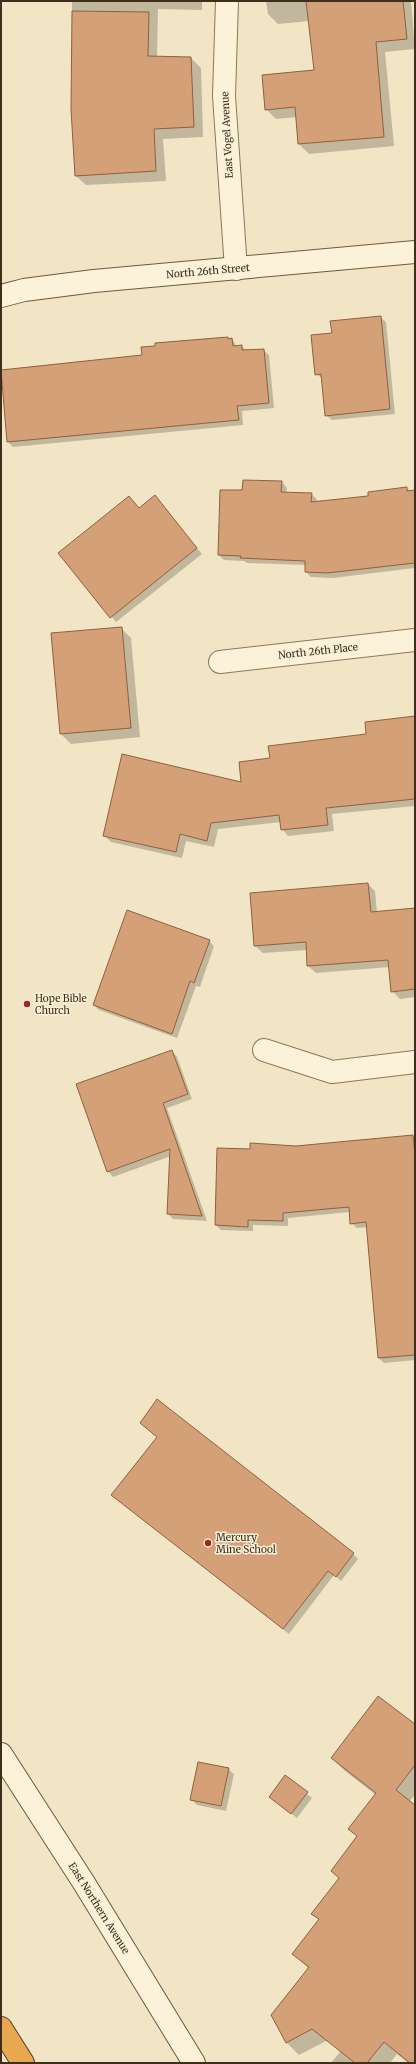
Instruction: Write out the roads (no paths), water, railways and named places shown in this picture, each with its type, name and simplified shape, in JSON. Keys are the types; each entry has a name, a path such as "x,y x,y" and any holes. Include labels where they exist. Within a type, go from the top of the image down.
{"highway":[{"path":"1,2028 23,2063"}],"street":[{"name":"East Vogel Avenue","path":"227,1 224,96 236,269"},
{"name":"North 26th Street","path":"1,296 24,290 94,281 415,252"},
{"name":"North 26th Place","path":"220,662 415,640"},
{"path":"264,1050 332,1072 415,1062"},
{"name":"East Northern Avenue","path":"1,1754 88,1890 194,2063"}],"place":[{"name":"Hope Bible Church","path":"27,1004"},
{"name":"Mercury Mine School","path":"208,1543"}]}
